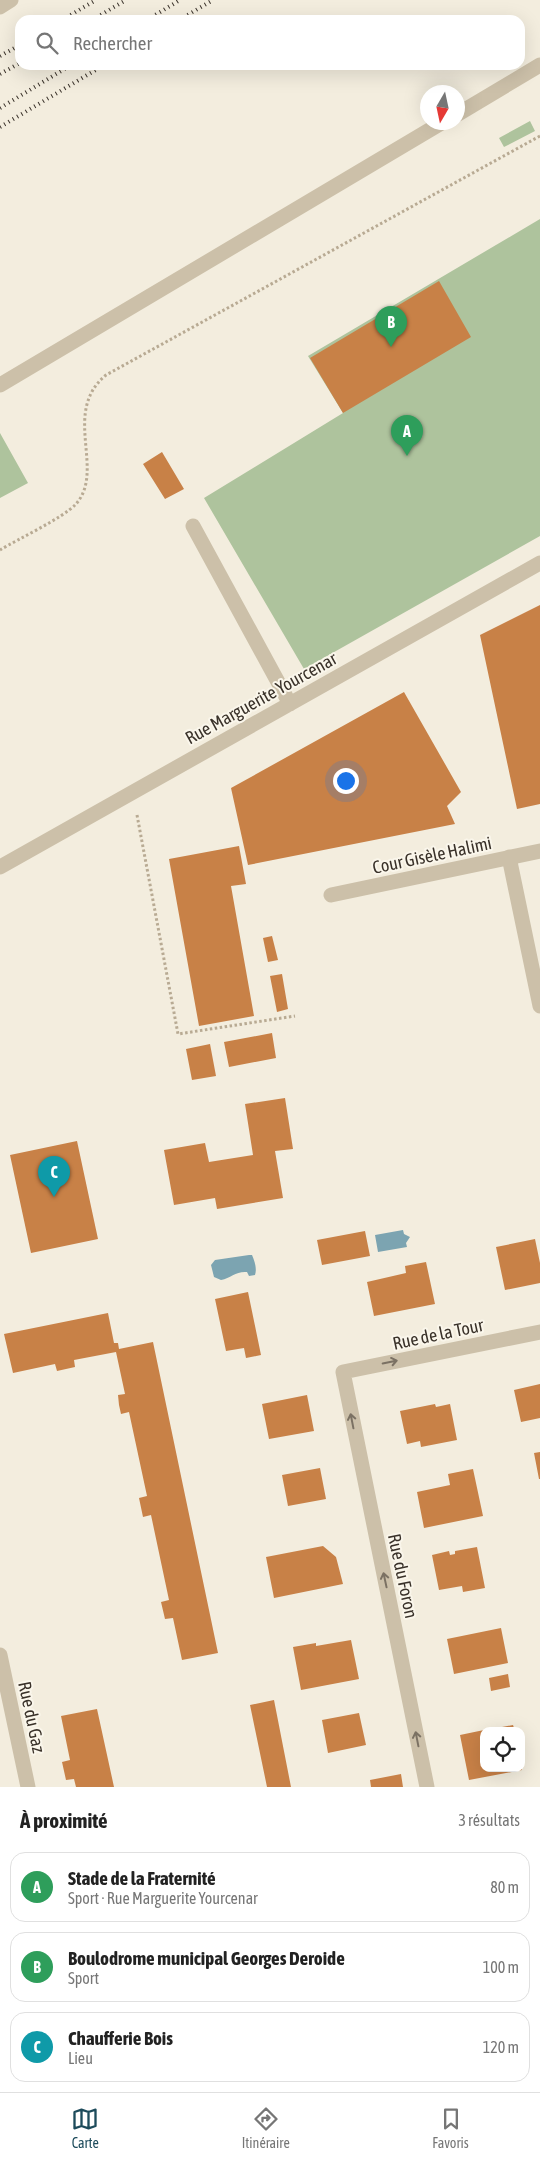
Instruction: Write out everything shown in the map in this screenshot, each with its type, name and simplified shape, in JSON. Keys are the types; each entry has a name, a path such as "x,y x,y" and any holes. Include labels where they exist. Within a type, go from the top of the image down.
{"street":[{"path":"0,7 11,0"},
{"path":"465,110 540,65"},
{"path":"0,385 430,130"},
{"path":"193,526 290,704"},
{"name":"Rue Marguerite Yourcenar","path":"0,867 540,563"},
{"name":"Cour Gisèle Halimi","path":"331,895 540,851"},
{"path":"508,857 540,1006"},
{"name":"Rue de la Tour","path":"343,1372 540,1332"},
{"name":"Rue du Foron","path":"343,1372 427,1787"},
{"name":"Rue du Gaz","path":"0,1655 3,1686 28,1787"}],"path":[{"path":"0,550 70,509 80,498 86,476 86,404 93,387 106,375 540,136"},
{"path":"133,792 178,1034 295,1016"}],"green space":[{"path":"530,121 535,131 504,147 499,138"},
{"path":"540,219 540,536 304,669 204,498 343,413 308,356"},
{"path":"0,433 28,483 0,498"}],"water":[{"path":"403,1230 404,1234 410,1237 406,1243 407,1247 378,1252 375,1235"},
{"path":"252,1255 255,1263 255,1275 249,1276 247,1272 243,1272 221,1280 214,1277 211,1265 215,1260"}],"building":[{"path":"439,281 471,337 343,413 310,358"},
{"path":"162,452 184,489 165,499 143,464"},
{"path":"540,605 540,804 517,809 480,635"},
{"path":"404,692 461,792 447,806 455,824 248,865 231,788"},
{"path":"239,846 246,884 231,886 254,1016 199,1026 169,859"},
{"path":"272,936 278,960 268,962 263,938"},
{"path":"282,974 288,1009 277,1012 270,976"},
{"path":"272,1033 276,1058 229,1067 224,1042"},
{"path":"210,1044 216,1076 192,1080 186,1049"},
{"path":"285,1098 293,1149 275,1151 283,1198 217,1209 215,1198 174,1205 164,1150 205,1143 209,1162 253,1155 245,1104"},
{"path":"77,1141 98,1239 31,1253 10,1155"},
{"path":"365,1231 370,1256 322,1265 317,1240"},
{"path":"535,1239 540,1263 540,1283 505,1290 496,1247"},
{"path":"426,1262 435,1304 374,1316 367,1282 406,1273 405,1266"},
{"path":"248,1292 261,1355 246,1358 244,1348 226,1351 215,1299"},
{"path":"108,1313 114,1343 118,1343 119,1349 153,1342 218,1653 182,1660 173,1618 165,1619 161,1602 169,1600 151,1515 143,1517 139,1498 147,1496 129,1412 121,1414 119,1405 118,1395 125,1394 116,1352 74,1360 75,1367 57,1371 55,1364 13,1373 4,1334"},
{"path":"540,1384 540,1418 521,1422 514,1390"},
{"path":"307,1395 314,1431 269,1439 262,1404"},
{"path":"435,1404 436,1407 450,1404 457,1440 421,1447 420,1441 407,1444 400,1411"},
{"path":"540,1452 540,1479 539,1479 534,1453"},
{"path":"320,1468 326,1499 288,1506 282,1475"},
{"path":"473,1469 483,1516 424,1528 417,1492 450,1485 448,1474"},
{"path":"323,1546 336,1557 343,1584 274,1598 266,1557"},
{"path":"477,1547 485,1588 463,1592 462,1586 439,1590 432,1555 449,1551 450,1555 455,1554 455,1551"},
{"path":"501,1628 508,1663 454,1674 447,1639"},
{"path":"351,1640 359,1679 301,1690 293,1647 316,1643 316,1646"},
{"path":"508,1674 510,1687 491,1691 489,1678"},
{"path":"274,1700 291,1787 267,1787 250,1705"},
{"path":"97,1709 114,1787 76,1787 74,1779 66,1780 62,1762 70,1760 61,1716"},
{"path":"359,1713 366,1745 328,1753 322,1720"},
{"path":"480,1731 480,1772 511,1772 469,1780 460,1735"},
{"path":"401,1774 403,1787 371,1787 370,1780"}],"railway":[{"path":"70,15 96,0"},
{"path":"100,15 126,0"},
{"path":"155,15 180,0"},
{"path":"188,15 213,0"},
{"path":"0,56 15,48"},
{"path":"0,74 15,66"},
{"path":"0,108 63,70"},
{"path":"0,127 96,70"}],"place":[{"name":"Boulodrome municipal Georges Deroide","path":"391,347"},
{"name":"Stade de la Fraternité","path":"407,456"},
{"name":"Chaufferie Bois","path":"54,1197"}]}
